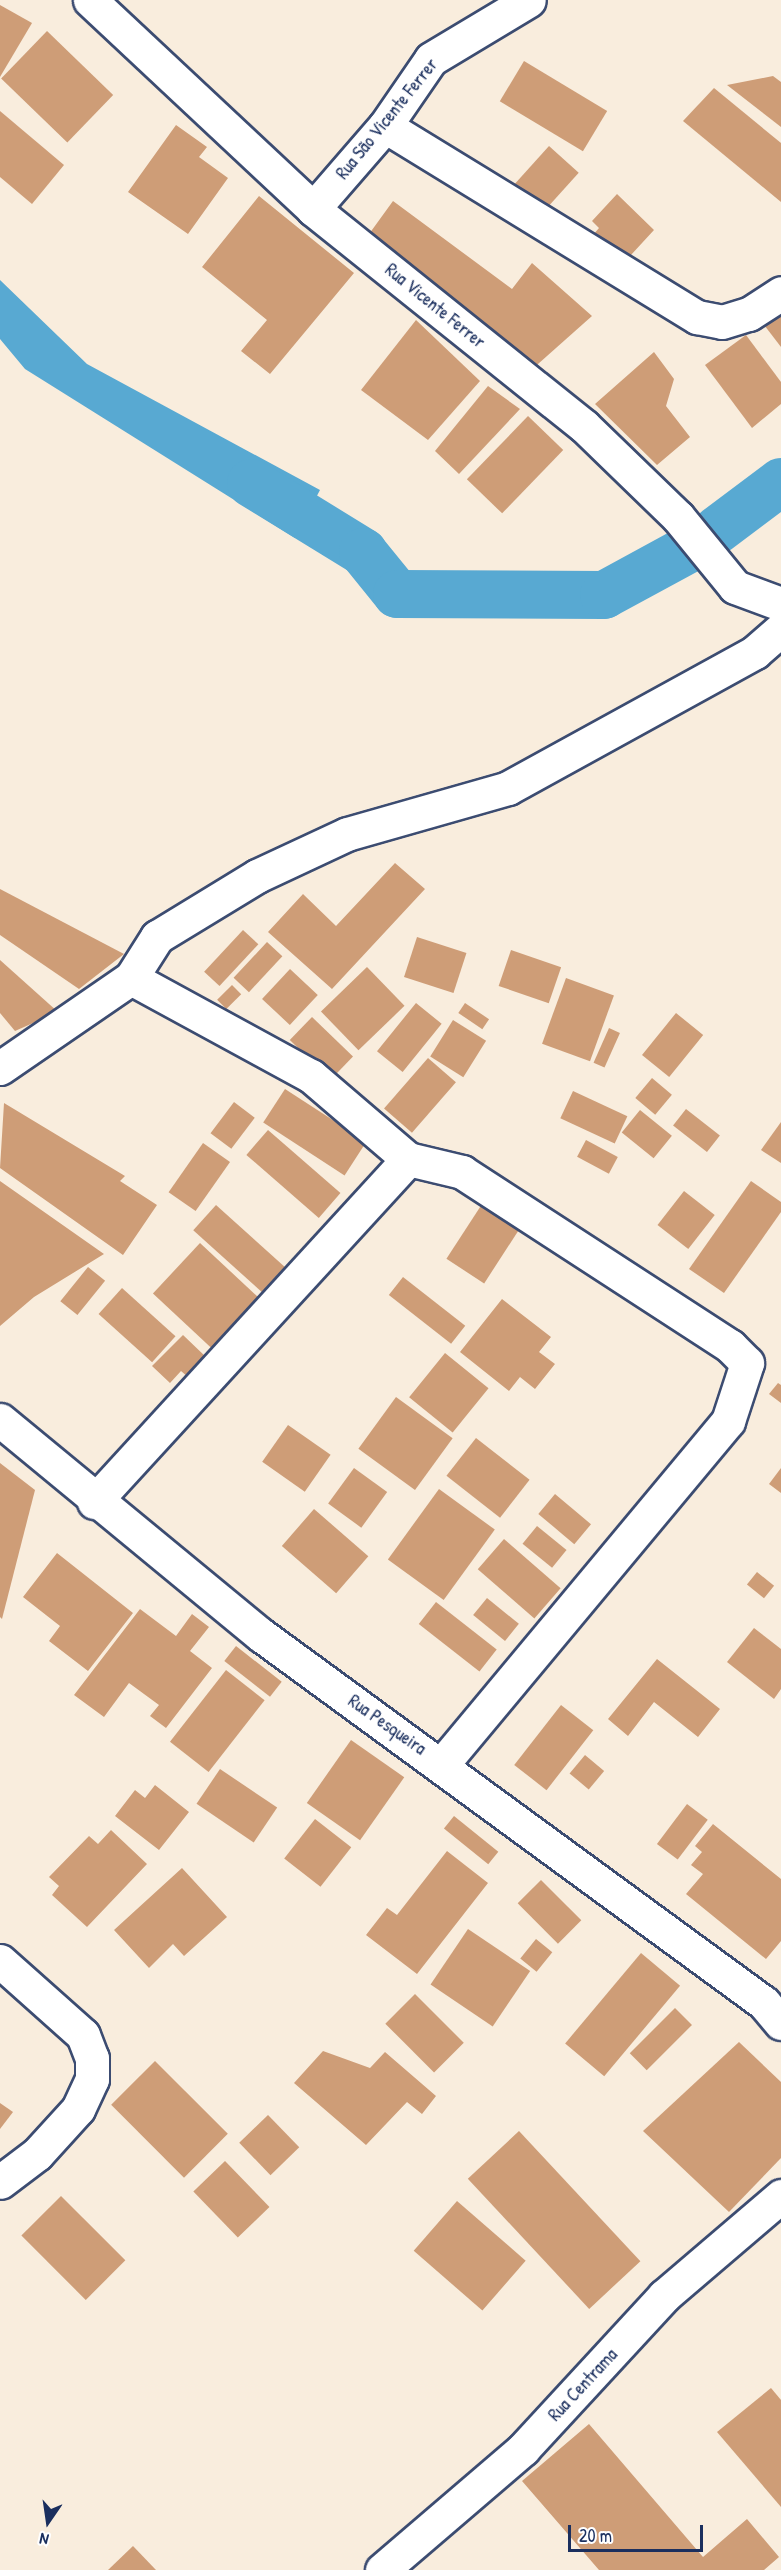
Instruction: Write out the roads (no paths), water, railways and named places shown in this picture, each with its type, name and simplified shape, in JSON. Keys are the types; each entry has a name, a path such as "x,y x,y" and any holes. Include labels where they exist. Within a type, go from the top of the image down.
{"street":[{"name":"Rua Vicente Ferrer","path":"90,0 313,209 584,426 678,517 735,587 781,604"},
{"name":"Rua São Vicente Ferrer","path":"313,209 385,126 431,59 529,0"},
{"path":"385,126 697,317 722,322 749,314 781,292"},
{"path":"0,1068 131,978 158,937 257,876 347,834 508,788 755,652 781,629"},
{"path":"131,978 311,1076 408,1159 462,1172 730,1346 747,1363 728,1421 442,1764"},
{"path":"94,1502 408,1159"},
{"name":"Rua Pesqueira","path":"0,1420 94,1502 261,1635 775,2002"},
{"path":"0,1961 83,2036 92,2058 92,2079 78,2109 38,2154 0,2182"},
{"name":"Rua Centrama","path":"381,2570 523,2449 664,2296 781,2196"}],"water":[{"path":"0,280 87,364 320,490 295,538 25,369 0,339"}],"waterway":[{"path":"717,530 781,482"},
{"path":"251,483 363,552 397,594 604,595 687,550"}]}
